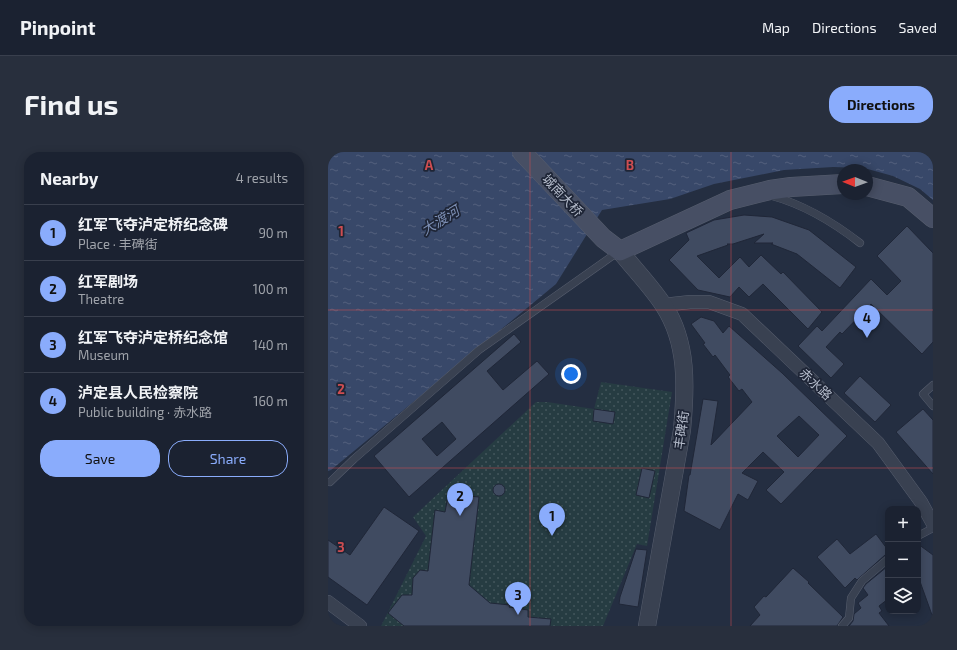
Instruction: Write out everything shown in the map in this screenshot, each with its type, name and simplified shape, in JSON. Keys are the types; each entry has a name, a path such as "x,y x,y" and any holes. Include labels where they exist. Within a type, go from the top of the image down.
{"main road":[{"name":"城南大桥","path":"522,152 603,238 620,251"},
{"path":"620,251 730,200 791,187 837,184"},
{"path":"873,188 908,197 933,218"}],"street":[{"name":"丰碑街","path":"620,251 663,305 674,325 681,346 685,381 682,430 646,626"},
{"name":"赤水路","path":"663,305 690,302 709,302 742,314 878,443 921,502 933,524"},
{"path":"328,602 360,626"}],"lane":[{"path":"760,193 799,205 832,223 860,243"},
{"path":"330,482 354,459 479,350 620,251"},
{"path":"933,385 923,394 933,406"},
{"path":"921,534 933,528"},
{"path":"842,626 849,618 851,598 862,581 885,562"}],"green space":[{"path":"601,382 672,392 647,546 637,544 603,626 381,626 426,536 413,517 536,402 547,402 594,409"}],"water":[{"name":"大渡河","path":"328,152 933,152 933,200 920,189 893,176 873,170 873,164 837,164 837,167 784,170 714,184 670,199 602,210 556,284 328,471"}],"building":[{"path":"744,215 772,217 809,230 856,267 840,288 797,254 771,244 773,243 754,243 764,234 733,244 727,244 728,245 697,256 719,278 740,257 749,267 761,255 781,274 783,272 822,312 808,329 763,284 749,297 739,287 730,297 698,290 669,260 689,240 686,233 714,220"},
{"path":"907,226 933,253 933,342 922,354 871,304 842,334 840,332 826,347 844,364 831,378 798,346 817,326 822,331 871,279 887,295 901,281 877,256"},
{"path":"701,317 714,321 723,333 729,326 782,373 847,436 781,504 766,490 784,472 763,452 742,473 758,481 748,500 738,494 720,530 684,511 703,399 718,401 711,445 752,402 742,389 739,391 728,377 730,375 715,355 713,357 703,344 705,343 691,324","holes":["799,416 819,435 798,457 777,436"]},
{"path":"514,334 521,342 487,371 503,390 537,361 549,374 409,497 374,456","holes":["442,422 456,439 437,456 422,439"]},
{"path":"860,376 891,405 875,422 844,393"},
{"path":"594,409 615,412 613,424 593,421"},
{"path":"923,409 933,420 933,474 896,432"},
{"path":"642,468 655,471 649,498 636,495"},
{"path":"497,484 501,484 505,490 501,496 497,496 493,492 493,488"},
{"path":"458,495 479,497 469,585 490,603 510,605 509,607 528,610 528,617 551,619 550,626 404,626 388,613 402,595 412,595 413,578 420,570 428,571 435,510 445,512 448,496 457,497"},
{"path":"384,507 419,531 367,605 328,577 328,540 350,555"},
{"path":"876,534 885,546 885,555 857,580 855,578 845,588 817,557 837,539 850,554"},
{"path":"921,546 933,555 932,615 921,584"},
{"path":"636,549 647,550 638,607 619,604"},
{"path":"793,568 843,617 837,626 750,626 760,615 754,607 764,596 766,597"},
{"path":"885,568 885,601 879,606 882,611 879,613 889,626 849,626 853,621 854,614 861,608 858,603 868,595 863,588"}],"place":[{"name":"泸定县人民检察院","path":"867,338"},
{"name":"红军剧场","path":"460,516"},
{"name":"红军飞夺泸定桥纪念碑","path":"552,536"},
{"name":"红军飞夺泸定桥纪念馆","path":"518,615"}]}
